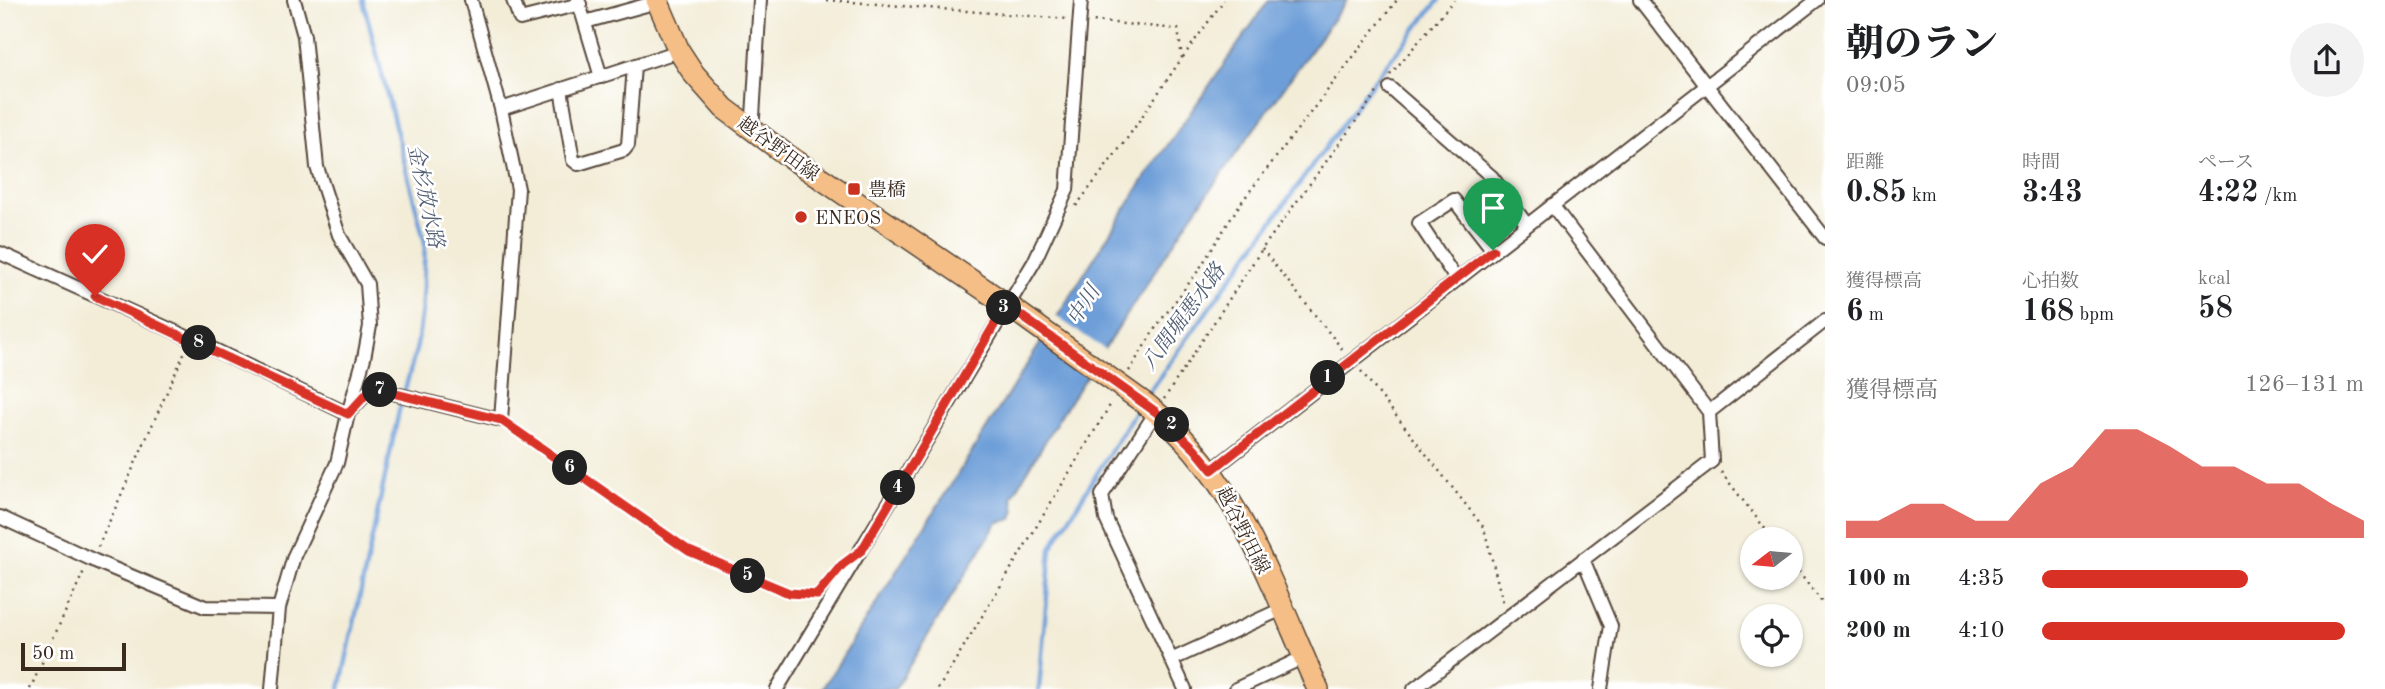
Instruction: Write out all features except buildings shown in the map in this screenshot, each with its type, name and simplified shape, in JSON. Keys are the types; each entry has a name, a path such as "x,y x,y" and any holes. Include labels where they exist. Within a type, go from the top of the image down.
{"main road":[{"name":"越谷野田線","path":"657,1 679,51 710,93 747,126 1152,408 1195,449 1212,470 1240,516 1318,689"}],"street":[{"path":"272,689 279,608 294,556 337,463 370,326 367,284 339,235 317,167 304,36 295,0"},
{"path":"348,414 372,388 501,420 518,189 502,109 471,0"},
{"path":"513,0 520,19 579,2 601,77"},
{"path":"747,126 753,117 760,0"},
{"path":"777,689 1009,307 1034,262 1067,190 1081,0"},
{"path":"1640,0 1825,238"},
{"path":"1212,470 1817,0"},
{"path":"585,22 657,1"},
{"path":"502,109 679,51"},
{"path":"561,89 573,160 578,164 624,150 628,145 634,66"},
{"path":"1390,88 1492,177 1527,225"},
{"path":"1456,279 1419,223 1454,200 1493,250"},
{"path":"1414,689 1712,461 1709,412 1552,205"},
{"path":"0,253 191,339 348,414"},
{"path":"1709,412 1825,321"},
{"path":"1152,408 1102,495 1106,519 1185,689"},
{"path":"0,517 205,607 279,608"},
{"path":"1583,559 1611,626 1601,689"},
{"path":"1171,660 1282,609"},
{"path":"1236,689 1304,657"}],"path":[{"path":"826,0 1178,29 1182,58"},
{"path":"1076,206 1224,0"},
{"path":"1126,377 1156,327 1198,271 1240,204 1398,0"},
{"path":"1152,408 1262,249 1384,83 1454,0"},
{"path":"1262,249 1484,528 1506,617"},
{"path":"30,689 191,339"},
{"path":"937,689 1115,398"},
{"path":"501,420 689,551 789,593 817,595 825,585"},
{"path":"1712,461 1764,527"},
{"path":"1803,578 1825,606"}],"water":[{"name":"中川","path":"1269,0 1347,0 1190,218 1061,415 1012,497 1015,510 1012,519 997,523 895,689 822,689 1144,179"}],"pier":[{"path":"1054,315 1107,351 1092,374 1040,338"}],"waterway":[{"name":"金杉放水路","path":"340,689 399,411 417,346 422,309 425,243 363,0"},
{"name":"八間堀悪水路","path":"1145,397 1378,75 1439,0"},
{"name":"八間堀悪水路","path":"1039,689 1051,548 1138,407"}],"place":[{"name":"豊橋","path":"854,189"},
{"name":"ENEOS","path":"801,217"}],"route":[{"path":"95,296 348,414 372,388 501,420 689,551 789,593 817,595 842,565 862,550 1006,305 1156,412 1195,449 1212,470 1493,250"}]}
